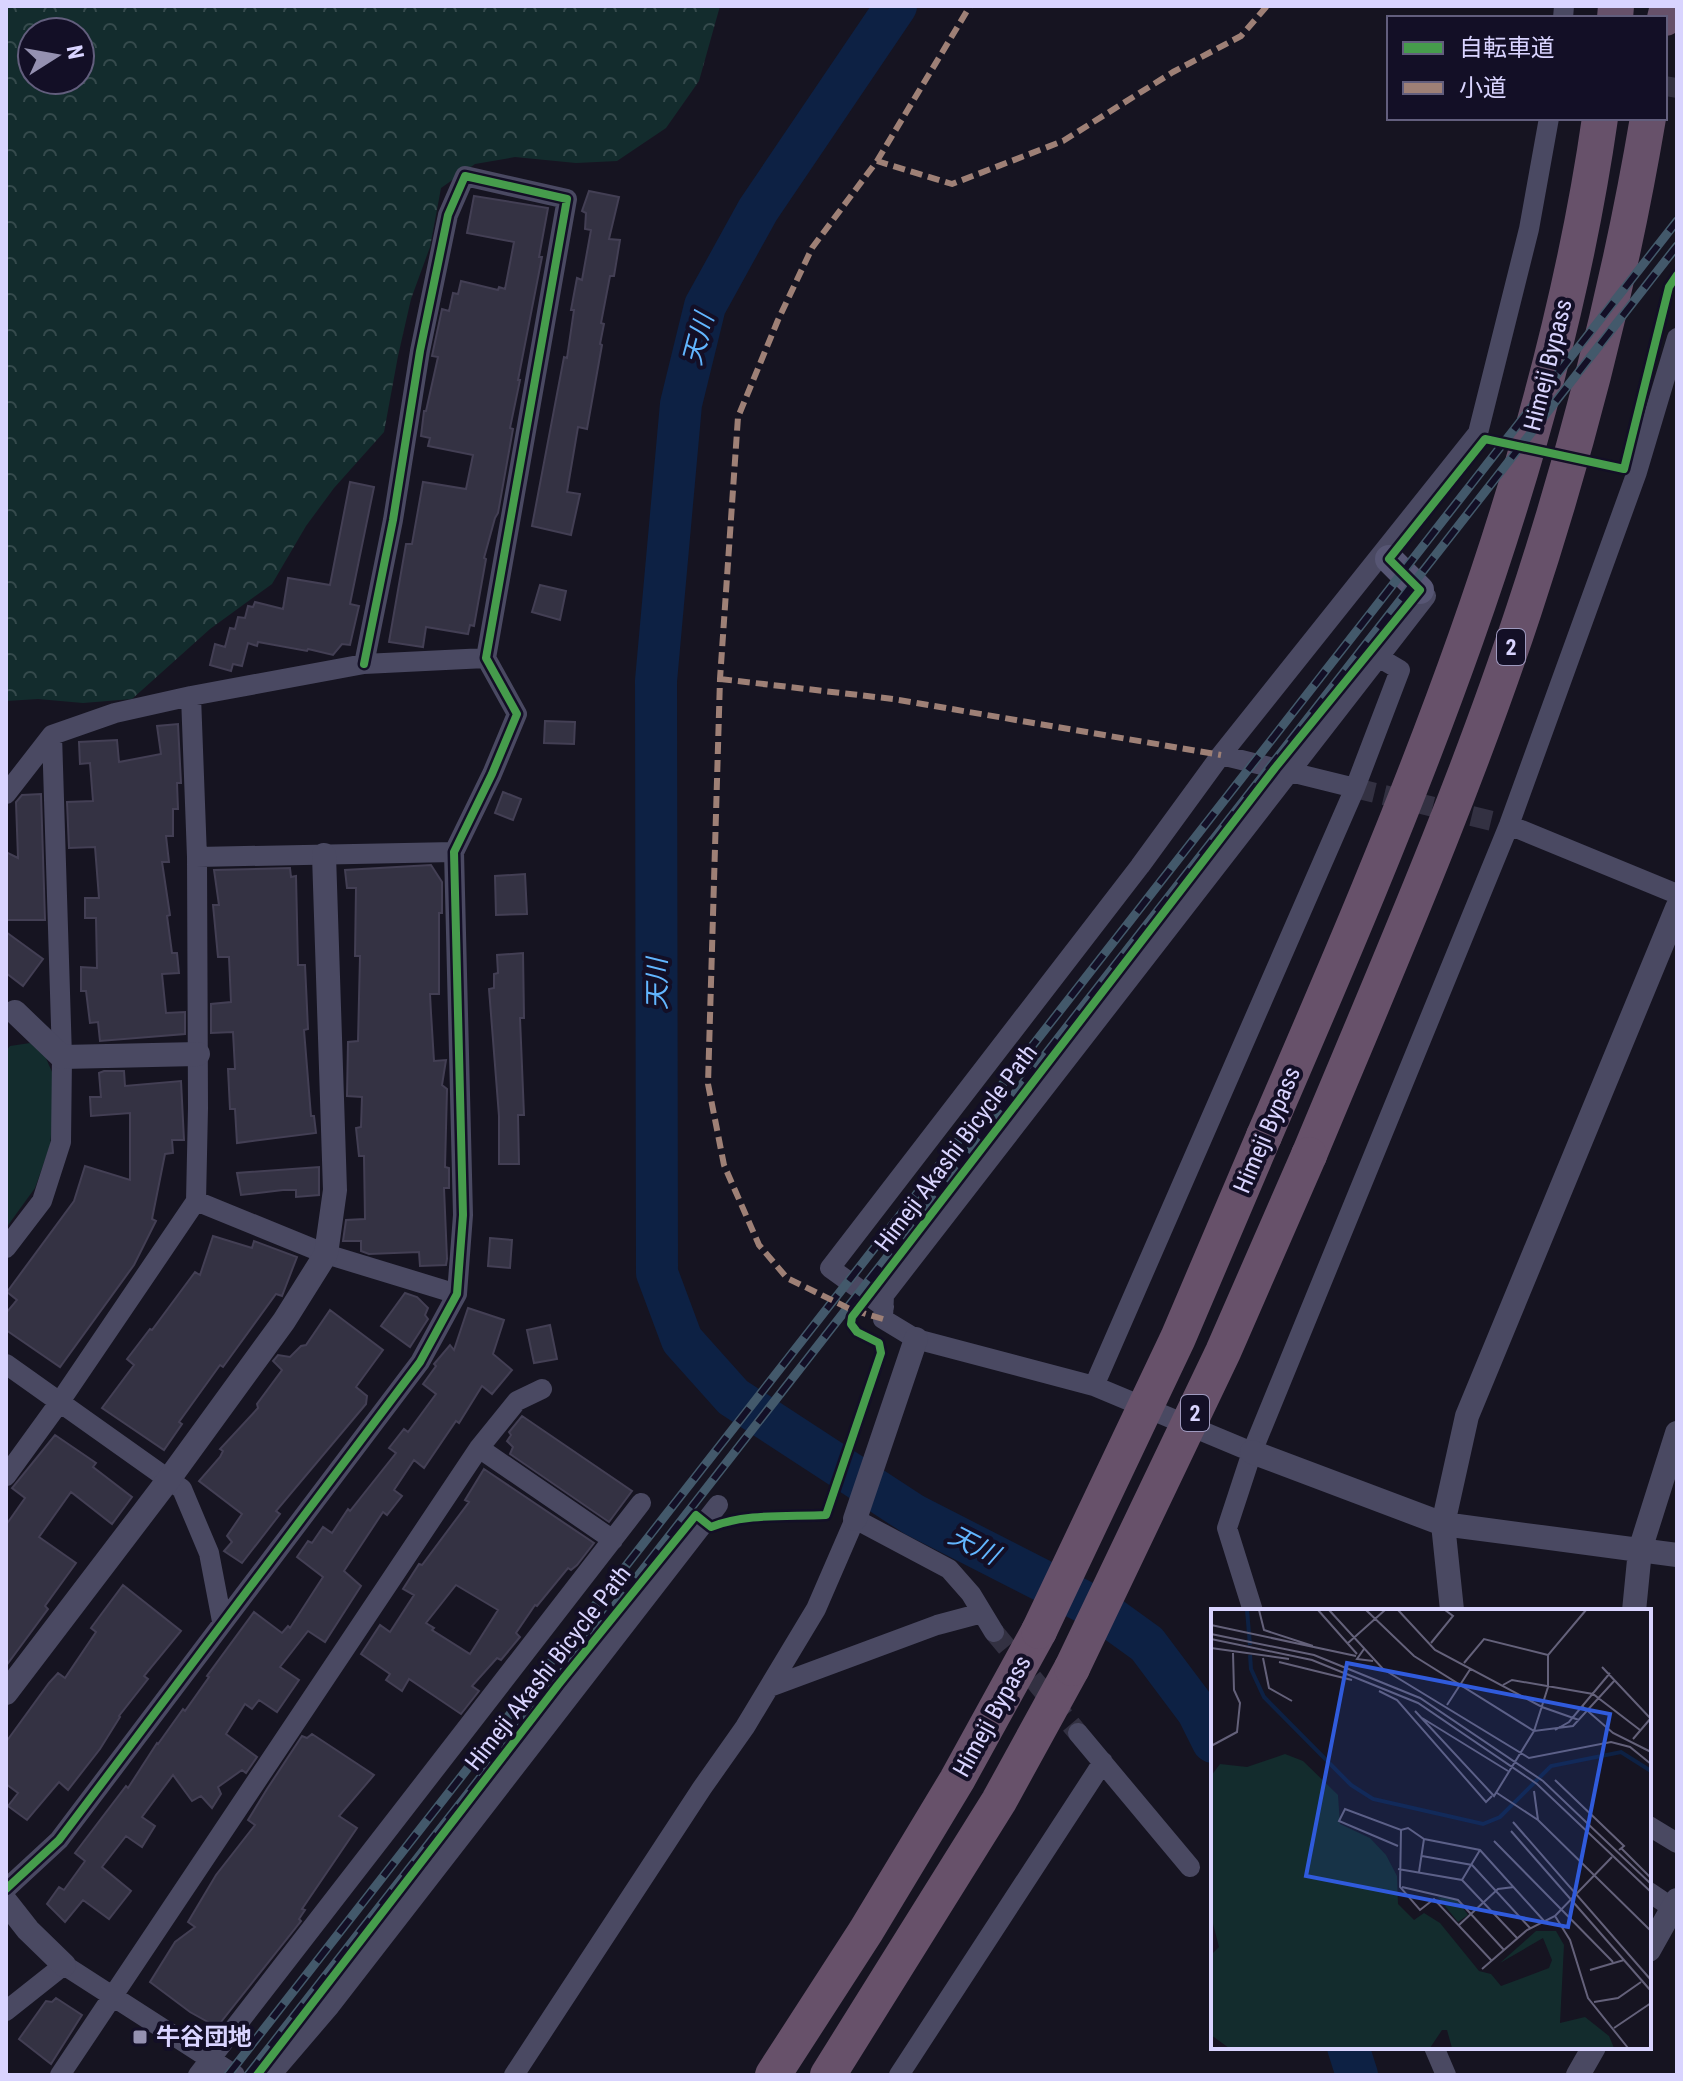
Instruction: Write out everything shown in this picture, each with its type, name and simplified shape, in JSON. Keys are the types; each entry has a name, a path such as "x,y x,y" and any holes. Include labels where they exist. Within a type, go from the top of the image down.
{"highway":[{"name":"Himeji Bypass","path":"773,2075 866,1931 957,1780 1039,1631 1178,1338 1381,863 1481,599 1540,398 1568,282 1600,120"},
{"name":"Himeji Bypass","path":"828,2075 999,1801 1072,1668 1223,1352 1309,1155 1412,907 1524,610 1577,434 1615,281 1648,120"}],"main road":[{"path":"1389,559 1420,590"}],"street":[{"path":"884,1307 830,1268 1140,866 1221,755 1478,433 1529,229 1549,120"},
{"path":"6,1889 59,1840 420,1362 457,1294 463,1215 454,852 517,714 486,658 567,199 465,176 448,215 364,664"},
{"path":"1252,1609 1227,1528 1252,1452 1509,825 1637,472 1677,338"},
{"path":"1420,590 1426,596 903,1269 884,1295 883,1319 913,1349 1094,1386 1252,1452 1443,1524 1677,1555"},
{"path":"1094,1386 1355,788 1400,670 1378,657"},
{"path":"6,794 52,735 115,713 364,664 486,658"},
{"path":"6,1476 196,1201 197,857 191,696"},
{"path":"6,1248 42,1201 61,1142 62,1057 52,735"},
{"path":"1221,755 1355,788"},
{"path":"1509,825 1677,894"},
{"path":"197,857 454,852"},
{"path":"6,1693 169,1479 284,1321 326,1254 335,1190 324,855"},
{"path":"1452,1609 1443,1524 1467,1416 1677,908"},
{"path":"9,1013 62,1057 198,1054"},
{"path":"196,1201 326,1254 457,1294"},
{"path":"514,2075 745,1727 816,1609 857,1514 913,1349"},
{"path":"6,1364 182,1489 209,1553 222,1621"},
{"path":"60,2075 479,1448 517,1401 542,1389"},
{"path":"1634,1609 1640,1550 1677,1433"},
{"path":"479,1448 613,1540"},
{"path":"204,2067 641,1503"},
{"path":"271,2075 330,2006 718,1505"},
{"path":"857,1514 949,1569 971,1594 994,1632"},
{"path":"770,1687 937,1625 982,1613"},
{"path":"1078,1733 1190,1867"},
{"path":"899,2075 1103,1762"},
{"path":"1651,1827 1677,1843"},
{"path":"1651,1893 1675,1906 1651,1947"},
{"path":"6,1902 28,1930 64,1965 112,1996 204,2067 235,2075"},
{"path":"6,2011 64,1965"},
{"path":"1435,2049 1446,2075"},
{"path":"1578,2075 1593,2049"}],"green space":[{"path":"6,6 720,6 699,81 666,128 617,161 576,163 515,157 475,164 441,188 430,247 411,299 384,432 334,488 306,526 272,584 210,629 132,699 83,703 38,699 6,701"},
{"path":"30,1043 45,1056 56,1081 50,1146 35,1188 6,1228 6,1051 10,1046"}],"building":[{"path":"589,191 619,197 609,239 620,240 601,323 604,324 602,345 587,429 578,427 567,492 580,494 571,535 532,526 564,357 567,358 577,278 582,280 591,230 585,229 586,213 582,211"},
{"path":"474,196 548,208 498,513 484,558 474,626 470,625 468,634 426,627 423,647 389,642 406,544 412,544 423,482 466,489 473,455 428,446 430,438 421,436 438,357 432,356 442,309 449,311 453,293 458,294 461,281 505,289 514,242 467,233"},
{"path":"350,482 374,487 350,604 359,606 350,645 342,644 333,655 308,649 248,643 242,666 233,664 231,671 210,665 215,644 225,647 230,628 235,629 238,617 245,618 248,606 253,607 255,602 283,609 288,578 330,585"},
{"path":"540,585 566,591 560,620 532,612"},
{"path":"545,721 575,722 574,744 544,743"},
{"path":"178,724 181,783 177,783 178,809 173,809 173,836 166,836 169,862 162,862 172,953 177,953 179,973 162,974 166,1013 185,1012 185,1034 100,1041 98,1022 90,1023 86,991 81,991 81,967 97,968 96,918 85,918 85,898 99,898 95,847 69,848 67,802 93,801 90,763 80,764 79,742 117,740 119,762 161,754 157,726"},
{"path":"503,792 521,799 513,820 495,813"},
{"path":"41,794 45,920 6,920 6,852 18,858 16,802 22,795"},
{"path":"431,865 442,882 439,994 430,994 434,1061 446,1060 442,1085 447,1089 445,1167 449,1168 449,1188 444,1188 446,1265 420,1266 419,1252 369,1254 361,1251 361,1241 343,1241 346,1220 365,1219 364,1156 359,1156 356,1128 361,1127 362,1097 347,1096 348,1042 358,1041 360,956 355,956 356,888 347,888 345,870"},
{"path":"290,868 291,877 296,876 298,965 305,965 308,1029 304,1030 311,1116 314,1116 316,1133 237,1143 235,1109 230,1109 228,1069 235,1069 233,1032 211,1033 211,1004 231,1002 229,957 218,957 213,905 219,905 214,870"},
{"path":"525,874 527,914 496,915 495,876"},
{"path":"6,932 43,959 23,986 6,973"},
{"path":"523,953 524,1018 520,1018 524,1115 518,1115 519,1164 499,1164 499,1116 489,989 494,988 494,974 498,973 497,955"},
{"path":"124,1071 125,1086 181,1081 184,1140 172,1140 173,1153 165,1154 152,1219 156,1221 134,1265 60,1367 6,1330 6,1313 17,1300 7,1292 74,1201 85,1166 130,1180 130,1113 91,1116 90,1097 101,1097 99,1073"},
{"path":"319,1167 319,1195 296,1197 296,1190 283,1190 241,1195 237,1173"},
{"path":"213,1236 252,1248 254,1241 297,1257 282,1296 276,1294 223,1367 220,1365 179,1422 182,1424 164,1450 102,1408 134,1365 127,1359 195,1272 200,1275"},
{"path":"490,1238 512,1240 510,1268 488,1266"},
{"path":"405,1293 417,1297 428,1308 425,1315 428,1319 410,1347 381,1326"},
{"path":"468,1308 504,1320 493,1354 512,1370 492,1394 482,1386 459,1423 456,1421 424,1468 414,1460 394,1490 402,1496 387,1515 383,1512 344,1571 361,1586 325,1642 308,1631 280,1667 299,1680 277,1712 259,1700 252,1709 245,1704 226,1734 257,1757 246,1773 242,1770 218,1787 221,1794 212,1808 201,1796 192,1801 173,1775 142,1817 155,1826 142,1847 126,1836 102,1867 131,1891 109,1919 83,1900 65,1922 47,1904 59,1887 64,1890 85,1861 75,1853 126,1786 128,1788 157,1743 183,1709 185,1711 254,1612 282,1633 288,1626 290,1628 323,1577 297,1557 323,1527 332,1533 348,1509 350,1511 396,1453 389,1448 404,1429 408,1432 436,1394 423,1384 450,1345 454,1350"},
{"path":"330,1310 383,1350 356,1387 367,1396 366,1404 276,1511 280,1514 242,1563 224,1551 232,1542 227,1536 242,1514 199,1481 220,1457 223,1451 220,1449 258,1408 257,1404 282,1370 273,1361 278,1355 290,1357 306,1345"},
{"path":"550,1325 557,1359 534,1363 527,1330"},
{"path":"522,1416 632,1491 609,1522 510,1454 513,1447 507,1441 511,1435 509,1432"},
{"path":"55,1435 96,1463 93,1467 132,1497 112,1524 71,1492 39,1537 76,1563 45,1606 48,1609 6,1666 6,1525 25,1498 12,1488"},
{"path":"484,1469 594,1543 577,1565 571,1570 568,1568 535,1605 516,1633 520,1637 501,1660 497,1658 472,1686 479,1691 461,1714 409,1679 402,1691 386,1680 390,1674 361,1654 380,1625 390,1632 414,1595 403,1589 469,1502 465,1500","holes":["456,1585 498,1610 470,1654 426,1623"]},
{"path":"123,1585 181,1631 144,1676 148,1679 68,1790 59,1782 27,1820 8,1806 18,1793 6,1784 6,1742 58,1673 65,1678 96,1632 91,1628"},
{"path":"312,1734 374,1775 339,1816 357,1828 302,1909 305,1910 299,1919 301,1921 217,2027 190,2012 150,1982 175,1942 195,1927 188,1922 216,1875 255,1825 248,1820 267,1789 302,1736 307,1738"},
{"path":"56,1998 82,2015 51,2064 19,2039 46,2001 52,2002"}],"waterway":[{"name":"天川","path":"896,6 758,210 705,306 681,404 656,681 657,1273 682,1340 733,1397 914,1515 1100,1610 1147,1644 1198,1712 1211,1738"},
{"name":"天川","path":"1349,2049 1357,2075"}],"tunnel":[{"path":"1667,86 1677,88"},
{"path":"1355,788 1509,825"},
{"path":"994,1632 1078,1733"}],"railway":[{"path":"228,2075 1677,221"},
{"path":"248,2075 1677,246"}],"marked path":[{"path":"877,161 970,6"},
{"path":"883,1319 850,1309 787,1278 759,1245 724,1165 708,1084 720,679 738,417 812,248 877,161 952,184 1063,141 1173,72 1241,36 1267,6"},
{"path":"720,679 893,699 1221,755"}],"cycle path":[{"path":"6,1889 59,1840 420,1362 457,1294 463,1215 454,852 517,714 486,658 567,199 465,176 448,215 420,351 393,520 364,664"},
{"name":"Himeji Akashi Bicycle Path","path":"257,2075 558,1685 696,1515 711,1527 753,1518 826,1515 881,1353 879,1343 857,1332 851,1324 852,1317 1275,768 1420,590 1389,559 1485,439 1624,469 1669,287 1677,275"}],"place":[{"name":"牛谷団地","path":"140,2037"}]}
